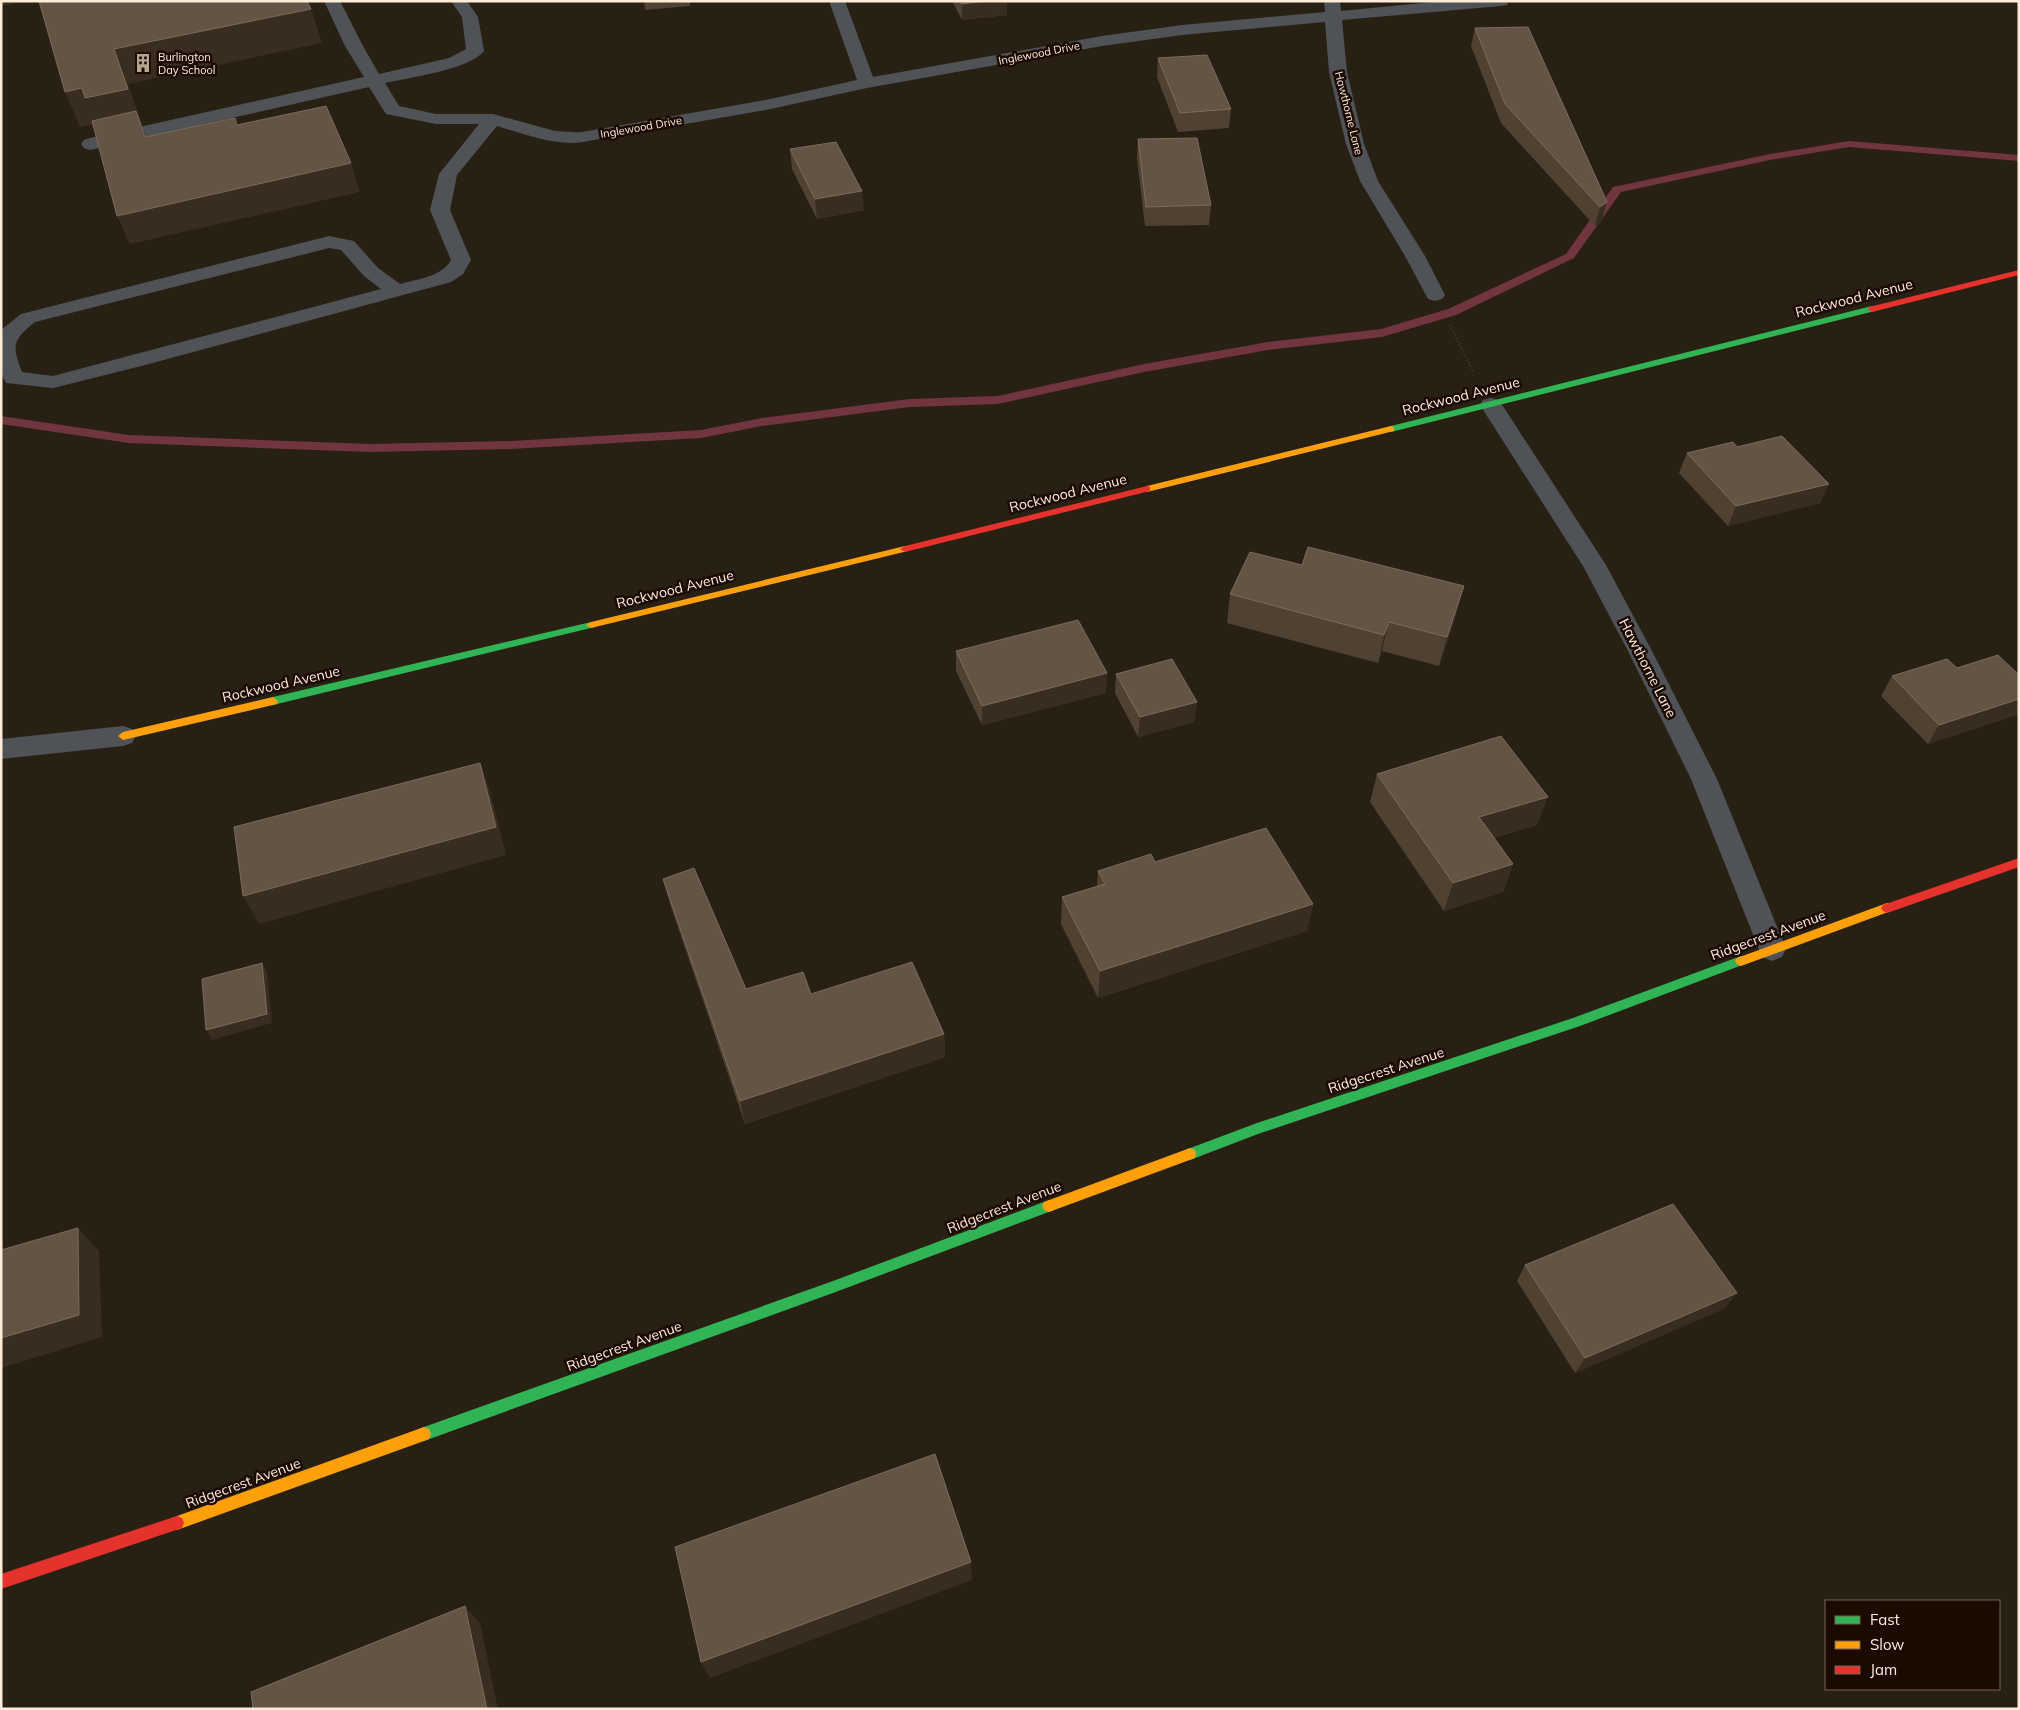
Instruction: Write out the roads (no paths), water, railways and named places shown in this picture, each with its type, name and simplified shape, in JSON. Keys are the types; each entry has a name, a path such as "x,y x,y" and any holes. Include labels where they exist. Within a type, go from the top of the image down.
{"street":[{"name":"Inglewood Drive","path":"332,1 392,110 436,119 493,119 554,136 582,138 766,105 867,83 1164,32 1332,8 1500,1"},
{"path":"90,144 455,62 475,51 470,17 459,1"},
{"path":"837,1 867,83"},
{"name":"Hawthorne Lane","path":"1332,8 1338,72 1355,144 1369,181 1415,256 1435,295"},
{"path":"396,290 372,272 347,245 329,242 28,318 11,331 4,352 14,378 52,382 142,360 444,278 456,270 461,260 440,210 448,174 493,119"},
{"name":"Rockwood Avenue","path":"123,736 569,631 1491,405 2019,272"},
{"name":"Hawthorne Lane","path":"1491,405 1594,565 1640,651 1704,779 1772,949"},
{"path":"1,749 123,736"},
{"name":"Ridgecrest Avenue","path":"1,1582 149,1533 833,1287 1257,1129 1576,1022 1772,949 2019,862"}],"waterway":[{"path":"1,420 129,439 370,448 511,445 701,434 762,422 910,403 998,400 1144,368 1268,346 1382,333 1452,312 1570,256 1617,189 1770,157 1849,144 2019,158"}],"place":[{"name":"Burlington Day School","path":"143,63"}]}
